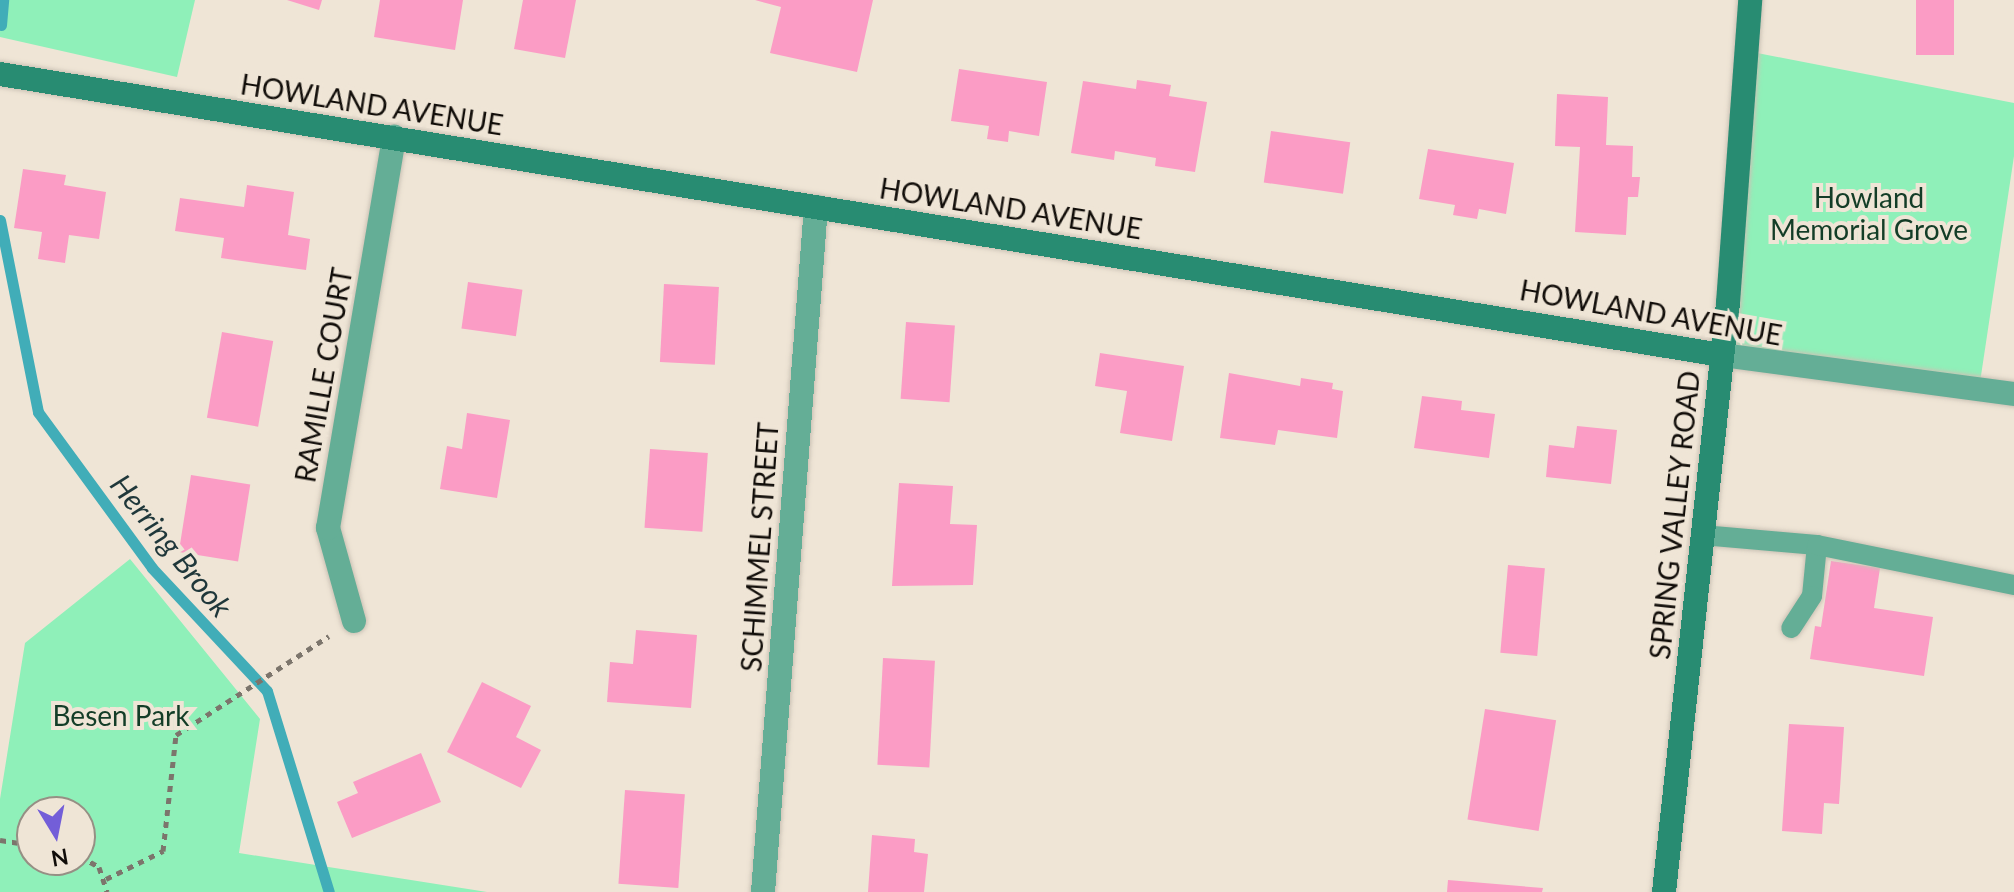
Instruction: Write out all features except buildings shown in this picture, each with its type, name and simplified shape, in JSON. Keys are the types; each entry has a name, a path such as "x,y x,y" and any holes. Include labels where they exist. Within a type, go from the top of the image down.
{"street":[{"name":"SPRING VALLEY ROAD","path":"1664,892 1722,355 1750,0"},
{"name":"HOWLAND AVENUE","path":"0,74 1722,355 2014,394"},
{"name":"RAMILLE COURT","path":"354,621 328,528 394,137"},
{"name":"SCHIMMEL STREET","path":"763,892 816,207"}],"lane":[{"path":"1702,535 1817,545 2014,585"},
{"path":"1791,628 1812,596 1817,545"}],"path":[{"path":"106,879 163,851 176,735 354,621"},
{"path":"96,866 106,879 107,892"}],"green space":[{"path":"0,0 195,0 177,77 0,37"},
{"name":"Howland Memorial Grove","path":"1747,51 2014,103 2014,156 1979,389 1722,355"},
{"name":"Besen Park","path":"130,559 260,719 239,853 487,892 0,892 0,799 25,643"}],"waterway":[{"name":"Herring Brook","path":"1,25 3,0"},
{"name":"Herring Brook","path":"0,220 38,412 152,568 267,691 329,892"}]}
